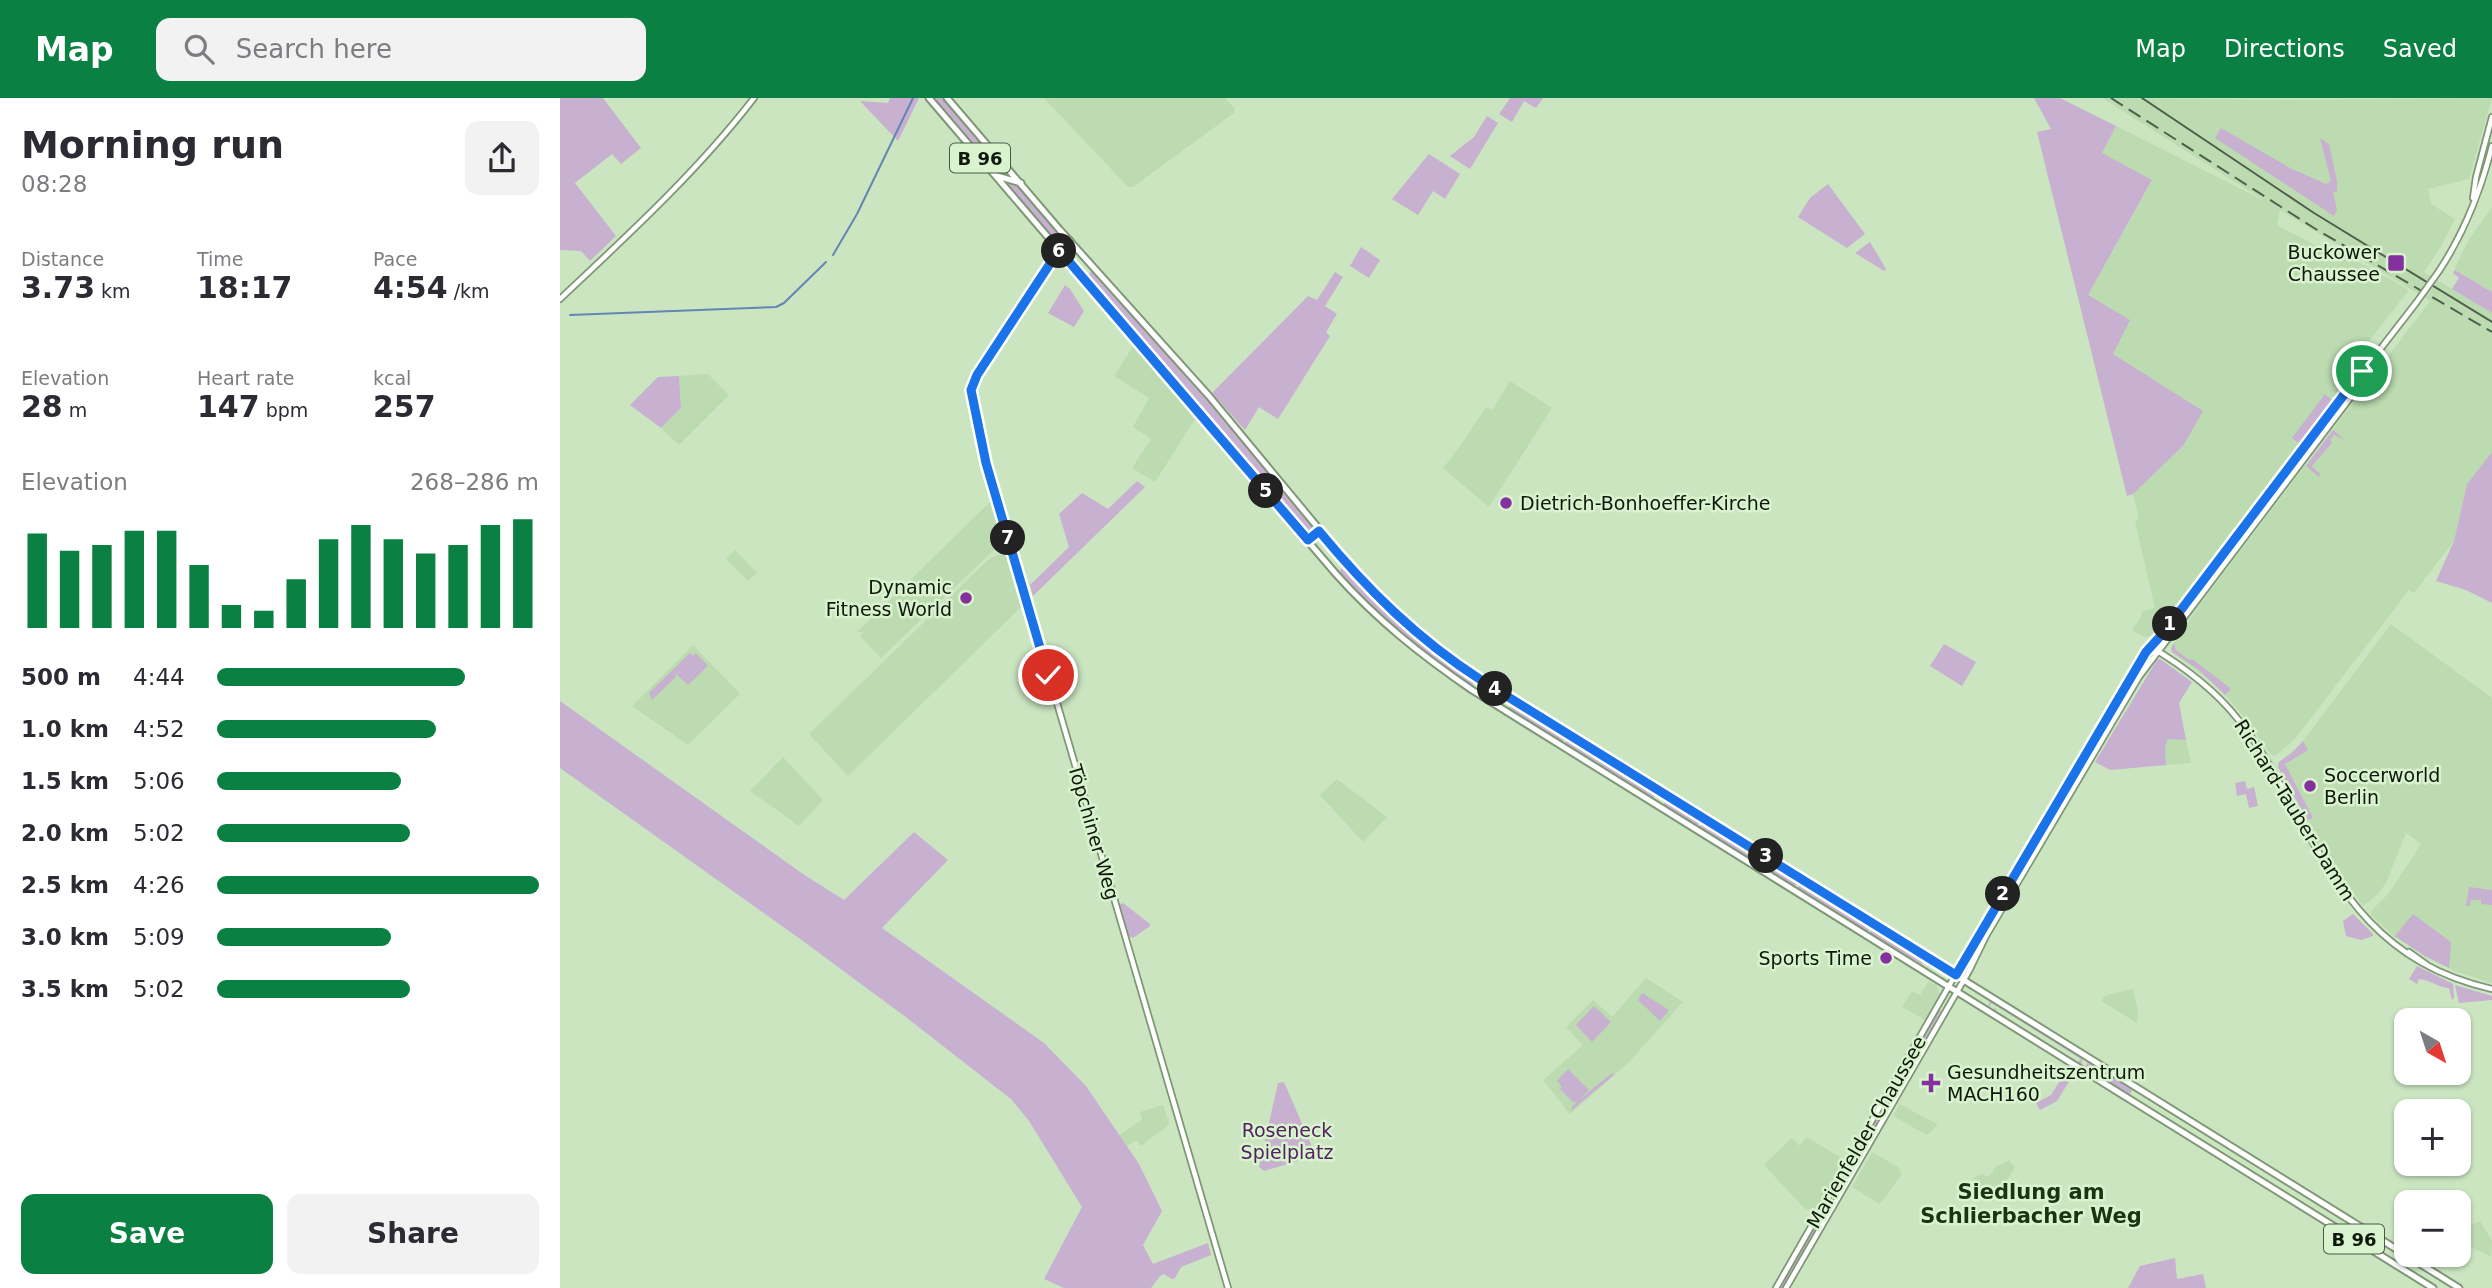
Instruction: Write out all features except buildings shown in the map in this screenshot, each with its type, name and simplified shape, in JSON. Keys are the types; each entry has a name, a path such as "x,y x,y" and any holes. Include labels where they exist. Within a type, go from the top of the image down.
{"main road":[{"path":"560,299 674,191 754,98"},
{"name":"B 96","path":"929,98 1308,540 1380,620 1442,670 2433,1288"},
{"name":"B 96","path":"947,98 1217,405 1319,531 1394,614 1448,659 2459,1288"},
{"path":"2472,202 2475,180 2492,117"},
{"path":"1956,975 2151,647 2440,271 2459,237 2482,183 2492,146"},
{"path":"996,176 1020,183"},
{"path":"1059,250 1070,240"},
{"name":"Töpchiner Weg","path":"1059,250 977,375 971,390 986,463 1228,1288"},
{"path":"1082,276 1094,266"},
{"path":"1957,991 1986,936 2139,677 2363,381 2375,357"},
{"path":"1308,540 1319,531"},
{"name":"Richard-Tauber-Damm","path":"2151,647 2198,678 2237,717 2266,759 2315,847 2344,892 2362,914 2414,959 2458,979 2492,989"},
{"path":"1923,969 1929,958"},
{"name":"Marienfelder Chaussee","path":"1776,1288 1956,975"},
{"name":"Marienfelder Chaussee","path":"1786,1288 1957,991"},
{"path":"1984,1008 1991,997"}],"shaded area":[{"path":"1044,98 1225,98 1235,109 1234,113 1133,187 1128,187"},
{"path":"2102,98 2492,98 2469,179 2428,189 2431,204 2455,219 2424,272 2492,313 2492,452 2467,484 2454,541 2414,593 2409,590 2295,739 2275,756 2271,755 2246,719 2218,687 2172,652 2171,648 2201,603 2430,301 2280,210 2277,225 2326,251 2344,255 2409,290 2358,355 2353,379 2160,629 2152,636 2144,637 2132,630 2142,615 2141,612 2155,608 2135,522 2139,518 2133,494 2183,446 2113,353 2088,295 2152,181 2102,153 2116,126 2267,202"},
{"path":"2492,207 2492,292 2454,269 2469,239"},
{"path":"1135,343 1197,416 1155,482 1132,468 1151,439 1133,427 1149,398 1114,376"},
{"path":"708,374 729,395 679,445 661,428 681,408 679,376"},
{"path":"1510,381 1552,408 1489,507 1443,468 1486,407 1492,410"},
{"path":"993,499 1002,540 1000,544 881,658 860,636 863,633 858,631"},
{"path":"735,550 757,573 748,581 726,559"},
{"path":"1002,553 1006,555 1021,607 848,776 809,734 989,559"},
{"path":"2391,624 2492,698 2492,983 2457,972 2430,959 2395,937 2371,915 2371,911 2389,893 2421,844 2406,833 2386,883 2378,894 2363,906 2323,849 2278,767 2279,762 2300,745"},
{"path":"693,645 740,694 688,745 632,706"},
{"path":"2168,738 2186,740 2191,763 2166,765 2165,747"},
{"path":"783,757 823,800 799,826 750,791"},
{"path":"1337,779 1387,817 1363,842 1320,795"},
{"path":"1646,978 1683,1002 1629,1062 1570,1114 1543,1080 1583,1045 1566,1027 1593,1000 1612,1017"},
{"path":"1929,981 1937,986 1940,995 1925,1020 1902,1007 1912,991 1920,995"},
{"path":"2133,989 2138,1010 2137,1023 2101,1001 2104,996"},
{"path":"1900,1104 1938,1125 1927,1135 1893,1116"},
{"path":"1163,1105 1169,1123 1167,1126 1141,1146 1136,1140 1127,1146 1119,1135 1142,1120 1140,1112"},
{"path":"1806,1137 1847,1161 1817,1213 1804,1208 1764,1165 1792,1138 1800,1146"},
{"path":"1872,1152 1898,1167 1902,1174 1880,1204 1852,1187"},
{"path":"2009,1160 2015,1167 1994,1202 1977,1188 1973,1178 1982,1174 1987,1177 1994,1171 1993,1168"},
{"path":"2480,1221 2492,1241 2491,1257 2471,1247 2471,1225"}],"green space":[{"path":"560,98 603,98 641,148 621,164 612,154 575,183 616,236 590,261 581,251 560,250"},
{"path":"890,98 919,98 898,141 860,101 888,103"},
{"path":"933,98 944,98 1060,234 1054,240"},
{"path":"1510,98 1543,98 1536,108 1524,101 1512,122 1499,114"},
{"path":"2034,98 2060,98 2116,126 2102,153 2152,180 2088,295 2130,320 2113,354 2203,411 2183,446 2133,494 2127,496 2037,132 2051,129"},
{"path":"1487,116 1498,123 1470,169 1450,156 1474,137"},
{"path":"2221,128 2290,168 2326,184 2331,181 2320,138 2329,144 2337,181 2337,191 2333,192 2337,210 2334,216 2215,138"},
{"path":"1429,154 1460,174 1445,199 1433,191 1418,215 1392,199"},
{"path":"1828,184 1865,234 1847,248 1798,217 1810,198"},
{"path":"1870,242 1886,269 1884,271 1855,253"},
{"path":"1361,247 1380,260 1369,278 1350,266"},
{"path":"2455,270 2492,292 2492,313 2452,289 2459,278 2453,273"},
{"path":"1091,271 1094,271 1151,335 1261,464 1314,530 1310,535 1306,534 1087,278"},
{"path":"1335,272 1343,277 1325,306 1337,314 1326,332 1330,336 1278,419 1259,407 1245,430 1212,393 1308,296 1317,300"},
{"path":"1065,285 1084,311 1074,327 1048,313"},
{"path":"679,376 681,408 661,428 630,405 658,377"},
{"path":"2325,394 2333,401 2300,444 2292,438"},
{"path":"2333,430 2345,440 2334,435 2330,440 2332,443 2312,466 2320,474 2319,477 2306,466"},
{"path":"2492,452 2492,603 2466,590 2436,581 2454,541 2467,484"},
{"path":"1137,481 1145,487 1033,596 1030,585 1069,547 1059,514 1082,493 1108,509"},
{"path":"1344,565 1364,587 1475,679 1472,686 1446,670 1377,614 1339,572"},
{"path":"2174,643 2176,650 2189,660 2192,659 2230,690 2225,695 2199,670 2172,652"},
{"path":"1944,644 1976,662 1962,686 1930,666"},
{"path":"690,653 693,656 696,653 708,666 688,685 675,673 676,677 652,700 649,693"},
{"path":"2160,659 2192,682 2179,703 2186,740 2168,739 2165,747 2166,765 2110,770 2095,762 2157,660"},
{"path":"560,701 803,874 844,900 914,832 948,860 882,928 1044,1043 1086,1086 1139,1164 1162,1211 1143,1245 1153,1264 1208,1243 1211,1255 1181,1267 1175,1278 1164,1274 1160,1276 1151,1288 1064,1288 1044,1279 1082,1207 1029,1121 1011,1099 803,941 560,768"},
{"path":"1513,702 1567,736 1562,743 1508,710"},
{"path":"1569,737 1656,791 1654,798 1564,744"},
{"path":"2303,741 2308,750 2285,764 2313,818 2307,820 2278,767 2279,762"},
{"path":"2245,781 2247,789 2254,787 2258,806 2249,808 2246,794 2237,796 2235,783"},
{"path":"1667,798 1701,820 1697,827 1663,806"},
{"path":"1703,821 1752,851 1747,858 1699,828"},
{"path":"1753,852 1799,880 1794,887 1749,859"},
{"path":"1801,882 1872,925 1867,933 1797,889"},
{"path":"2469,887 2492,890 2492,905 2481,904 2481,900 2471,900 2470,906 2466,906"},
{"path":"1123,903 1150,924 1133,938 1127,935 1119,905"},
{"path":"2353,914 2373,936 2361,940 2346,936 2343,921"},
{"path":"2413,914 2451,942 2449,968 2395,936"},
{"path":"1873,926 1925,959 1922,964 1869,934"},
{"path":"2417,966 2453,984 2454,998 2452,1000 2449,988 2419,979 2417,984 2409,979"},
{"path":"2455,985 2492,996 2492,1000 2459,1003"},
{"path":"1642,993 1669,1010 1660,1021 1638,1000"},
{"path":"1990,1001 2083,1057 2081,1065 1988,1008","holes":["1992,1003 2081,1059 2078,1062 1989,1006"]},
{"path":"1594,1006 1611,1022 1592,1042 1576,1025"},
{"path":"1938,1010 1941,1011 1874,1128 1872,1125"},
{"path":"2088,1062 2133,1088 2130,1094 2087,1070 2085,1067"},
{"path":"2068,1068 2075,1072 2057,1101 2040,1110 2036,1103 2051,1095"},
{"path":"1568,1069 1589,1090 1578,1101 1612,1073 1614,1075 1572,1110 1577,1102 1573,1102 1560,1089 1562,1087 1557,1081"},
{"name":"Roseneck Spielplatz","path":"1284,1082 1313,1149 1310,1157 1264,1171 1259,1167 1278,1083"},
{"path":"1827,1203 1831,1205 1783,1288 1778,1288"},
{"path":"2175,1258 2177,1279 2203,1274 2206,1288 2128,1288 2140,1266"}],"waterway":[{"path":"833,255 857,214 913,98"},
{"path":"570,315 776,307 784,303 826,262"}],"tram line":[{"path":"2142,98 2314,213 2492,322"}],"railway":[{"path":"2111,98 2314,228 2492,332"}],"place":[{"name":"Buckower Chaussee","path":"2396,263"},
{"name":"Dietrich-Bonhoeffer-Kirche","path":"1506,503"},
{"name":"Dynamic Fitness World","path":"966,598"},
{"name":"Soccerworld Berlin","path":"2310,786"},
{"name":"Sports Time","path":"1886,958"},
{"name":"Gesundheitszentrum MACH160","path":"1931,1083"}],"district":[{"name":"Siedlung am Schlierbacher Weg","path":"2031,1204"}],"route":[{"path":"1048,675 986,463 971,390 977,375 1059,250 1308,540 1319,531 1372,593 1419,636 1481,680 1956,975 2146,652 2165,631 2362,371"}]}
